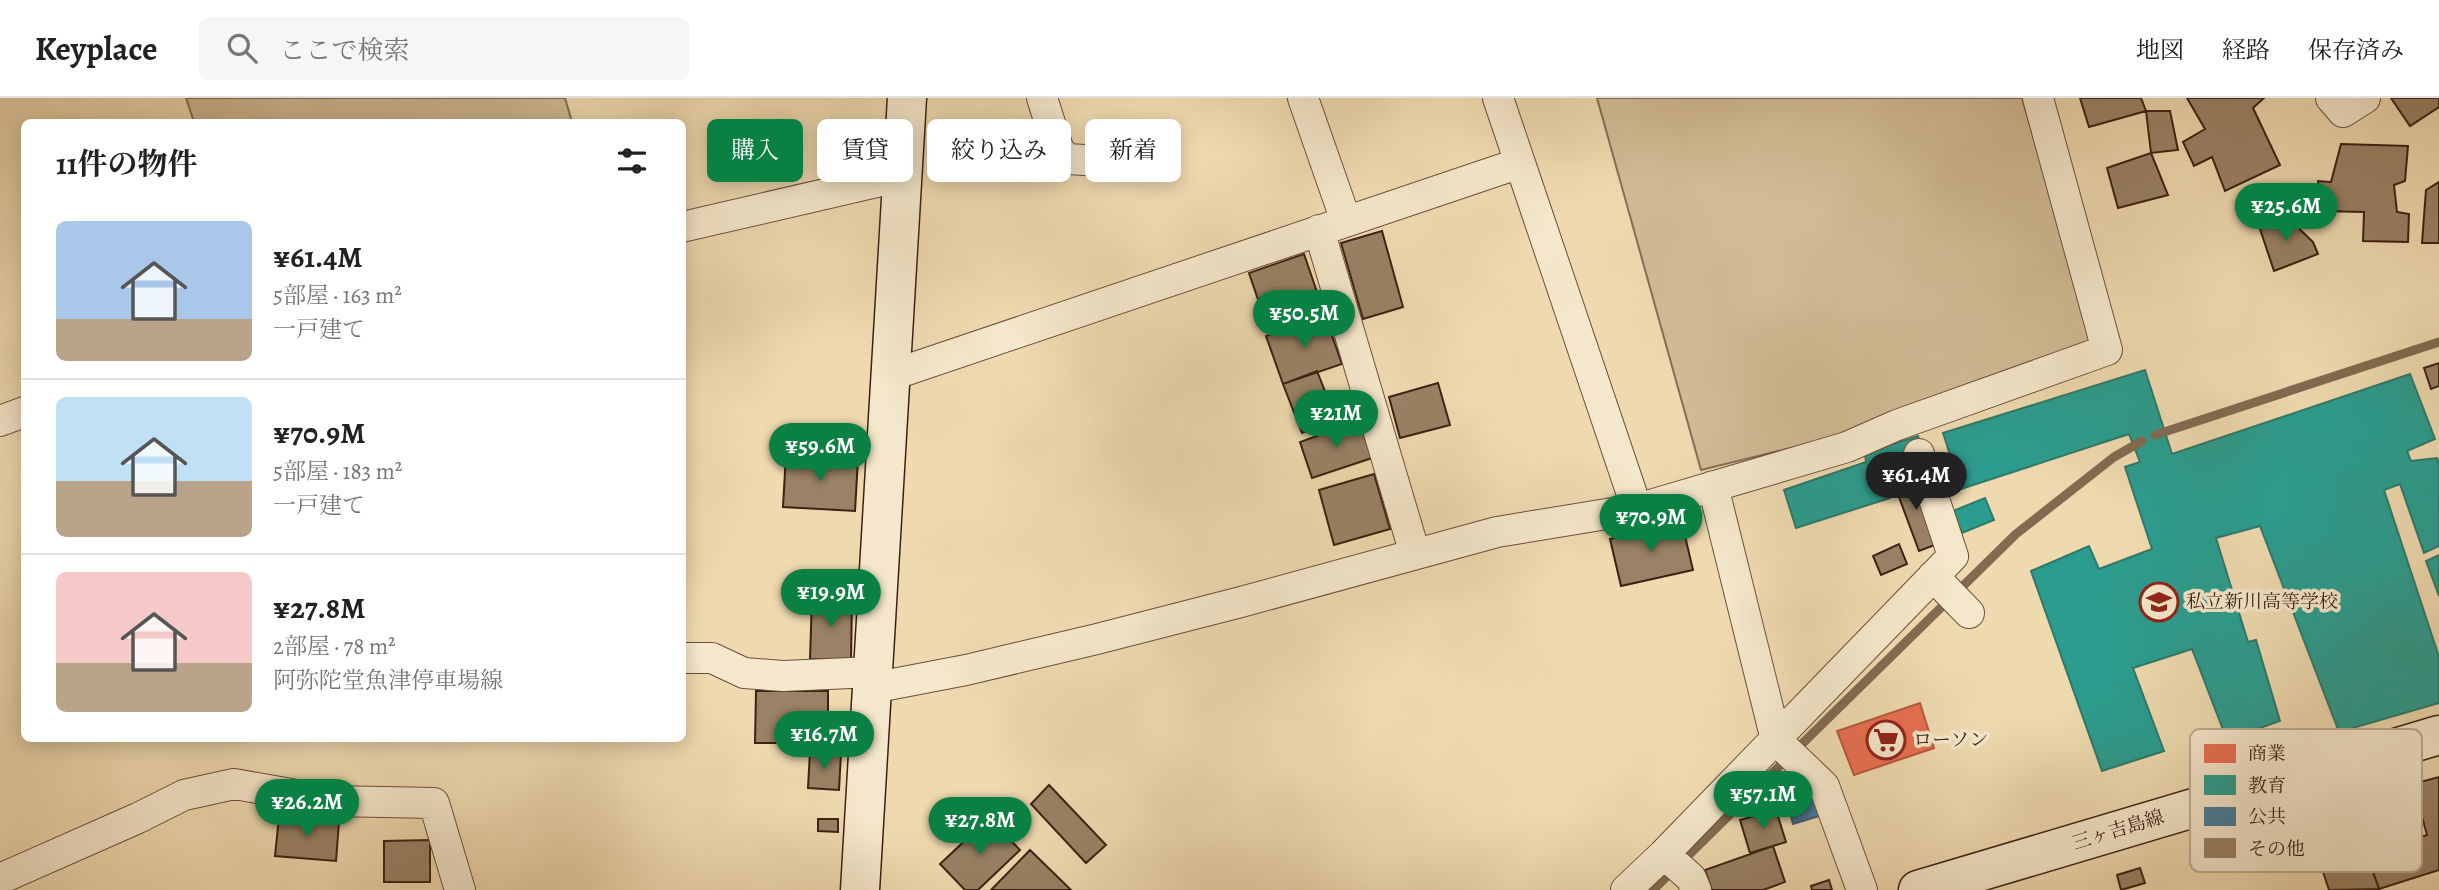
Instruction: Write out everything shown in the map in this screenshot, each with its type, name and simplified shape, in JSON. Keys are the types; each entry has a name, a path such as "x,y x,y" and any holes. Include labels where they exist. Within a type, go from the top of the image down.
{"main road":[{"path":"906,119 907,98"},
{"path":"860,890 903,182"},
{"name":"三ヶ吉島線","path":"2422,740 2439,735"},
{"name":"三ヶ吉島線","path":"1918,890 2190,809"}],"street":[{"path":"1042,98 1059,151 1068,159 1085,160"},
{"path":"1303,98 1415,554"},
{"path":"1498,98 1637,509"},
{"path":"686,658 712,659 744,673 872,680 966,670 1097,639 1497,532 1637,509 1847,447 1897,425 2108,350 2038,98"},
{"path":"2331,98 2343,111 2365,98"},
{"path":"892,374 1520,163"},
{"path":"686,226 877,182"},
{"path":"0,421 21,413"},
{"path":"1626,890 1776,740 1953,556 1919,454"},
{"path":"1713,486 1776,740 1825,786 1862,890"},
{"path":"1933,576 1969,613"},
{"path":"0,879 184,795 234,784 331,801 434,803 460,890"},
{"path":"1664,854 1691,878 1696,890"}],"shaded area":[{"path":"186,98 565,98 571,119 193,119"},
{"path":"1597,98 2022,98 2094,344 1835,437 1701,470"}],"building: 商業":[{"name":"ローソン","path":"1920,703 1934,748 1854,775 1837,731"}],"building: 教育":[{"path":"2145,370 2172,454 2410,374 2435,439 2407,451 2411,461 2437,458 2439,546 2424,553 2400,484 2384,490 2439,657 2439,703 2349,729 2338,729 2260,526 2216,538 2248,642 2256,640 2280,721 2258,729 2223,729 2192,649 2133,668 2164,751 2102,771 2031,571 2089,546 2099,569 2152,549 2125,467 2140,462 2129,434 1961,489 1943,433"},
{"path":"1918,436 1922,448 1884,464 1890,498 1796,528 1784,490 1866,462 1865,453"},
{"path":"1985,498 1994,520 1962,533 1953,511"},
{"path":"2439,555 2439,596 2426,561"}],"building: 公共":[{"path":"1815,790 1822,815 1793,824 1786,798"}],"building: その他":[{"path":"2080,98 2141,98 2146,111 2089,127"},
{"path":"2187,98 2264,98 2253,108 2280,165 2225,191 2212,157 2194,166 2183,142 2205,129"},
{"path":"2391,98 2439,98 2439,107 2410,126"},
{"path":"2146,111 2170,111 2178,150 2151,153"},
{"path":"2341,144 2408,146 2405,181 2394,185 2397,212 2409,214 2408,242 2363,241 2364,212 2320,211 2318,181 2331,182"},
{"path":"2151,153 2168,195 2118,208 2107,168"},
{"path":"2439,182 2439,243 2422,243 2426,190"},
{"path":"2287,217 2313,242 2318,254 2274,271 2259,226"},
{"path":"1382,231 1403,307 1363,319 1341,243"},
{"path":"1304,254 1322,307 1267,326 1249,273"},
{"path":"1325,316 1342,364 1283,384 1266,336"},
{"path":"2439,363 2439,386 2431,389 2424,368"},
{"path":"1317,371 1336,419 1302,433 1283,384"},
{"path":"1438,383 1450,425 1400,438 1389,397"},
{"path":"1359,421 1372,458 1312,478 1300,442"},
{"path":"786,454 858,459 855,511 783,507"},
{"path":"1914,473 1940,543 1919,551 1893,481"},
{"path":"1374,474 1390,529 1334,545 1319,490"},
{"path":"1682,523 1693,570 1621,586 1610,539"},
{"path":"1899,544 1907,564 1881,575 1873,556"},
{"path":"812,598 852,599 851,660 810,659"},
{"path":"756,691 828,691 828,743 755,743"},
{"path":"810,751 841,753 839,790 808,788"},
{"path":"2439,777 2439,870 2379,889 2373,872 2422,872 2422,837 2427,835 2422,817 2422,782"},
{"path":"1049,785 1106,845 1086,863 1031,804"},
{"path":"1776,810 1786,842 1750,853 1740,820"},
{"path":"279,817 339,822 336,861 275,856"},
{"path":"989,818 1020,850 978,890 965,890 940,864"},
{"path":"818,819 838,819 838,832 818,831"},
{"path":"430,840 430,882 384,882 384,841"},
{"path":"1773,846 1785,882 1763,890 1712,890 1705,870"},
{"path":"1030,850 1071,890 991,890"},
{"path":"2140,868 2145,883 2121,890 2117,875"},
{"path":"2323,872 2373,872 2379,889 2329,890"},
{"path":"1829,880 1832,890 1812,890 1811,886"}],"waterway":[{"path":"2155,435 2439,342"},
{"path":"1653,890 2016,534 2114,457 2142,441"}],"place":[{"name":"私立新川高等学校","path":"2159,602"},
{"name":"ローソン","path":"1886,740"}]}
